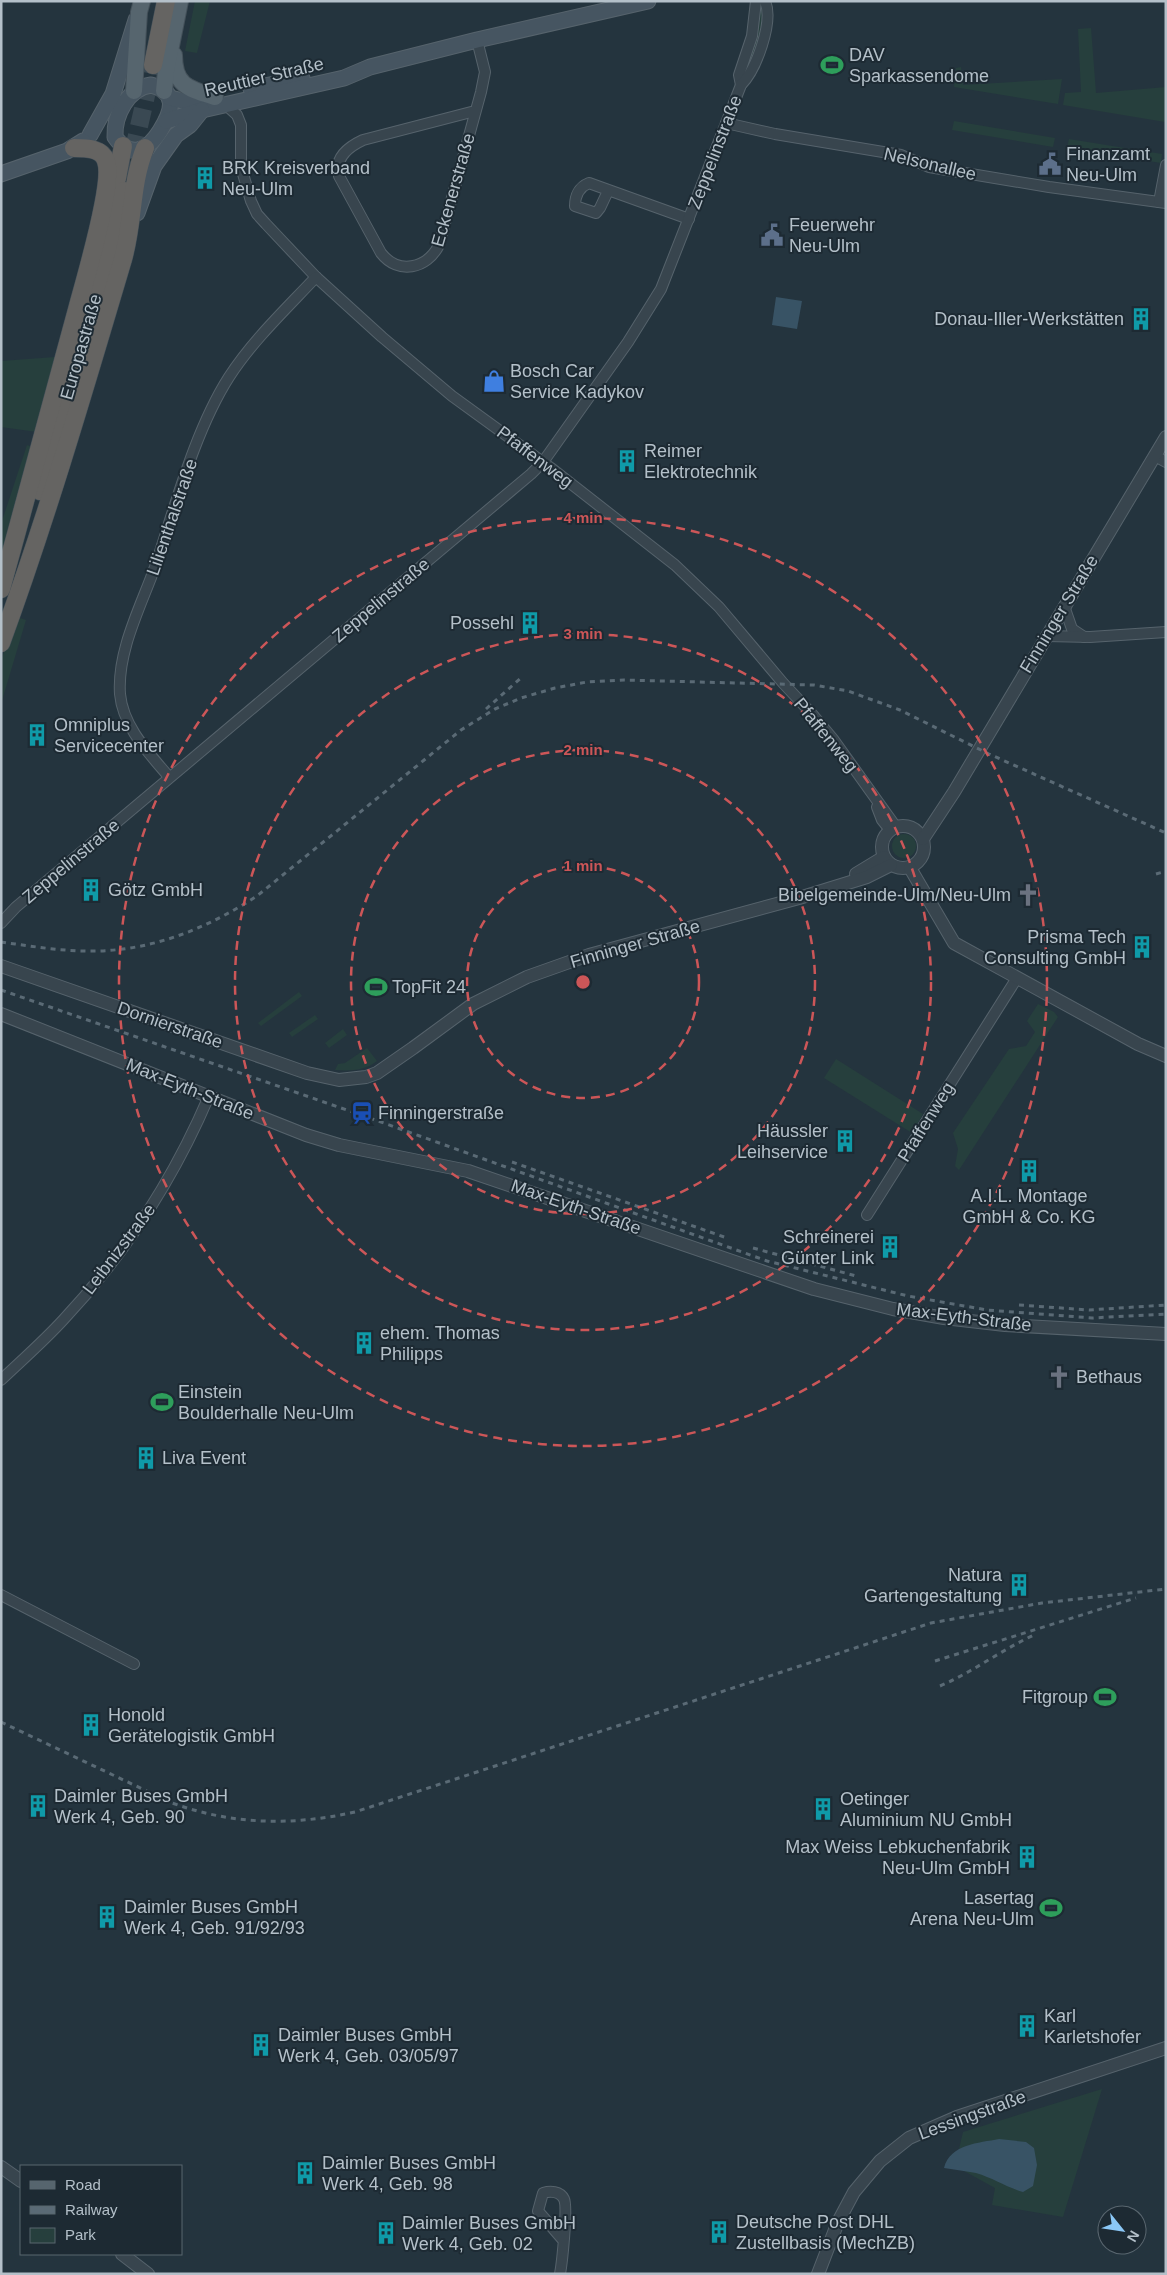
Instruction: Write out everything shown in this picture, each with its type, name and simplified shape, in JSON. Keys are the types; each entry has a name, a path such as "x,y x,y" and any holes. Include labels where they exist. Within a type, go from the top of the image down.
{"highway":[{"path":"153,65 166,1"},
{"path":"101,214 117,178 119,142"},
{"path":"1,589 101,214 108,171 105,159 92,149 74,148"},
{"path":"1,641 30,564 128,240 134,180 145,148"},
{"name":"Europastraße","path":"1,641 34,514 127,179"},
{"name":"Europastraße","path":"1,596 34,514"}],"main road":[{"path":"90,135 119,142 138,151 152,142 170,112 166,71 174,40 180,1"},
{"name":"Reuttier Straße","path":"166,121 202,110 221,101 348,66 370,67 477,40 648,1"},
{"path":"1,174 74,148 90,135 116,120 124,104 134,91 141,7"},
{"path":"90,135 113,94 141,7"},
{"path":"174,40 175,70 180,82 190,89 221,101"},
{"name":"Reuttier Straße","path":"134,91 142,86 152,85 167,95 183,101 221,101"},
{"path":"128,240 154,166 176,135 190,125 202,110"},
{"path":"116,120 119,142"}],"street":[{"name":"Zeppelinstraße","path":"741,85 739,75 752,36 756,1"},
{"name":"Zeppelinstraße","path":"1,923 16,907 524,480 542,462 652,307 661,290 741,85 750,76 766,30 768,6 765,1"},
{"name":"Eckenerstraße","path":"475,111 363,140 348,148 342,156 338,166 339,176 381,253 389,262 399,266 412,267 427,261 436,252 475,111 485,72 477,40"},
{"name":"Pfaffenweg","path":"221,101 237,115 241,125 241,167 246,187 257,214 316,277 382,337 452,396 542,462 675,565 719,607 833,739 893,829"},
{"name":"Nelsonallee","path":"726,123 776,134 901,155 929,168 1162,202"},
{"path":"1162,202 1166,165"},
{"name":"Zeppelinstraße","path":"608,190 689,219"},
{"name":"Lilienthalstraße","path":"170,777 135,734 123,708 120,694 121,675 130,635 198,442 216,400 250,348 316,277"},
{"name":"Finninger Straße","path":"913,866 924,853 922,837 954,792 1064,606 1160,459 1166,437"},
{"path":"1064,606 1073,631 1081,636 1090,637"},
{"path":"1046,636 1090,637 1166,632"},
{"path":"922,837 910,827 893,829 883,841 882,852 888,861 902,869 913,866 930,894 933,908 954,942 1138,1044 1166,1056"},
{"name":"Finninger Straße","path":"339,1080 357,1079 377,1072 473,1004 527,977 590,955 790,901 866,877 888,861"},
{"name":"Dornierstraße","path":"1,966 307,1074 339,1080"},
{"name":"Pfaffenweg","path":"867,1214 1017,978"},
{"name":"Max-Eyth-Straße","path":"1,1014 303,1134 339,1145 468,1171 814,1288 893,1308 966,1321 1166,1334"},
{"name":"Leibnizstraße","path":"1,1380 70,1313 140,1224 180,1159 209,1096"},
{"path":"1,1595 134,1664"},
{"name":"Lessingstraße","path":"818,2274 838,2222 854,2192 880,2161 909,2138 957,2117 1166,2048"},
{"path":"1,2167 20,2180"},
{"path":"560,2274 563,2240"},
{"path":"123,2255 148,2274"}],"green space":[{"path":"195,1 210,1 197,53 185,51"},
{"path":"756,8 766,8 764,30 745,77"},
{"path":"1091,28 1096,93 1166,87 1165,122 1063,105 1065,93 1081,92 1078,29"},
{"path":"961,67 963,85 1062,79 1058,104 954,87 956,68"},
{"path":"954,121 1055,138 1053,147 952,130"},
{"path":"1069,139 1162,154 1161,163 1067,148"},
{"path":"55,357 37,432 1,427 1,361"},
{"path":"27,445 35,448 1,570 1,524"},
{"path":"17,617 26,620 1,704 1,660"},
{"path":"904,834 913,837 916,846 913,855 904,858 895,855 892,846 895,837"},
{"path":"299,992 302,996 261,1026 258,1023"},
{"path":"1038,1004 1054,1012 1058,1017 959,1170 955,1166 958,1149 953,1133 1009,1049 1026,1046 1035,1032 1027,1021"},
{"path":"315,1015 318,1019 292,1037 289,1033"},
{"path":"343,1029 347,1035 329,1048 325,1043"},
{"path":"367,1048 377,1061 357,1070 335,1070 338,1064 345,1063"},
{"path":"836,1059 923,1114 912,1133 824,1078"},
{"path":"1102,2089 1063,2217 992,2205 995,2188 955,2166 963,2132"}],"water":[{"name":"Feuerwehr Neu-Ulm","path":"776,297 802,301 797,329 772,325"},
{"path":"999,2139 1026,2142 1034,2148 1037,2165 1033,2186 1023,2192 976,2173 944,2168 947,2160 959,2149"}],"tunnel":[{"path":"127,179 153,65"}],"railway":[{"path":"486,709 522,677"},
{"path":"1,942 66,950 111,950 155,943 218,919 257,896 461,730 495,709 521,698 555,688 587,682 624,680 814,685 848,691 900,710 989,754 1166,833"},
{"path":"1156,874 1166,871"},
{"path":"1,990 367,1117 767,1261 908,1296 987,1310 1092,1318 1166,1314"},
{"path":"512,1162 727,1238"},
{"path":"753,1248 856,1276"},
{"path":"1019,1305 1089,1310 1166,1305"},
{"path":"1,1722 172,1803 217,1816 240,1819 263,1821 308,1820 355,1812 931,1623 1042,1603 1166,1589"},
{"path":"935,1661 1136,1598"},
{"path":"940,1686 1034,1635"}],"place":[{"name":"DAV Sparkassendome","path":"832,65"},
{"name":"Finanzamt Neu-Ulm","path":"1050,164"},
{"name":"BRK Kreisverband Neu-Ulm","path":"205,178"},
{"name":"Feuerwehr Neu-Ulm","path":"772,235"},
{"name":"Donau-Iller-Werkstätten","path":"1141,319"},
{"name":"Bosch Car Service Kadykov","path":"494,381"},
{"name":"Reimer Elektrotechnik","path":"627,461"},
{"name":"Possehl","path":"530,623"},
{"name":"Omniplus Servicecenter","path":"37,735"},
{"name":"Götz GmbH","path":"91,890"},
{"name":"Bibelgemeinde-Ulm/Neu-Ulm","path":"1028,895"},
{"name":"Prisma Tech Consulting GmbH","path":"1142,947"},
{"name":"TopFit 24","path":"376,987"},
{"name":"Finningerstraße","path":"362,1113"},
{"name":"Häussler Leihservice","path":"845,1141"},
{"name":"A.I.L. Montage GmbH & Co. KG","path":"1029,1171"},
{"name":"Schreinerei Günter Link","path":"890,1247"},
{"name":"ehem. Thomas Philipps","path":"364,1343"},
{"name":"Bethaus","path":"1059,1377"},
{"name":"Einstein Boulderhalle Neu-Ulm","path":"162,1402"},
{"name":"Liva Event","path":"146,1458"},
{"name":"Natura Gartengestaltung","path":"1019,1585"},
{"name":"Fitgroup","path":"1105,1697"},
{"name":"Honold Gerätelogistik GmbH","path":"91,1725"},
{"name":"Daimler Buses GmbH Werk 4, Geb. 90","path":"38,1806"},
{"name":"Oetinger Aluminium NU GmbH","path":"823,1809"},
{"name":"Max Weiss Lebkuchenfabrik Neu-Ulm GmbH","path":"1027,1857"},
{"name":"Lasertag Arena Neu-Ulm","path":"1051,1908"},
{"name":"Daimler Buses GmbH Werk 4, Geb. 91/92/93","path":"107,1917"},
{"name":"Karl Karletshofer","path":"1027,2026"},
{"name":"Daimler Buses GmbH Werk 4, Geb. 03/05/97","path":"261,2045"},
{"name":"Daimler Buses GmbH Werk 4, Geb. 98","path":"305,2173"},
{"name":"Deutsche Post DHL Zustellbasis (MechZB)","path":"719,2232"},
{"name":"Daimler Buses GmbH Werk 4, Geb. 02","path":"386,2233"}]}
